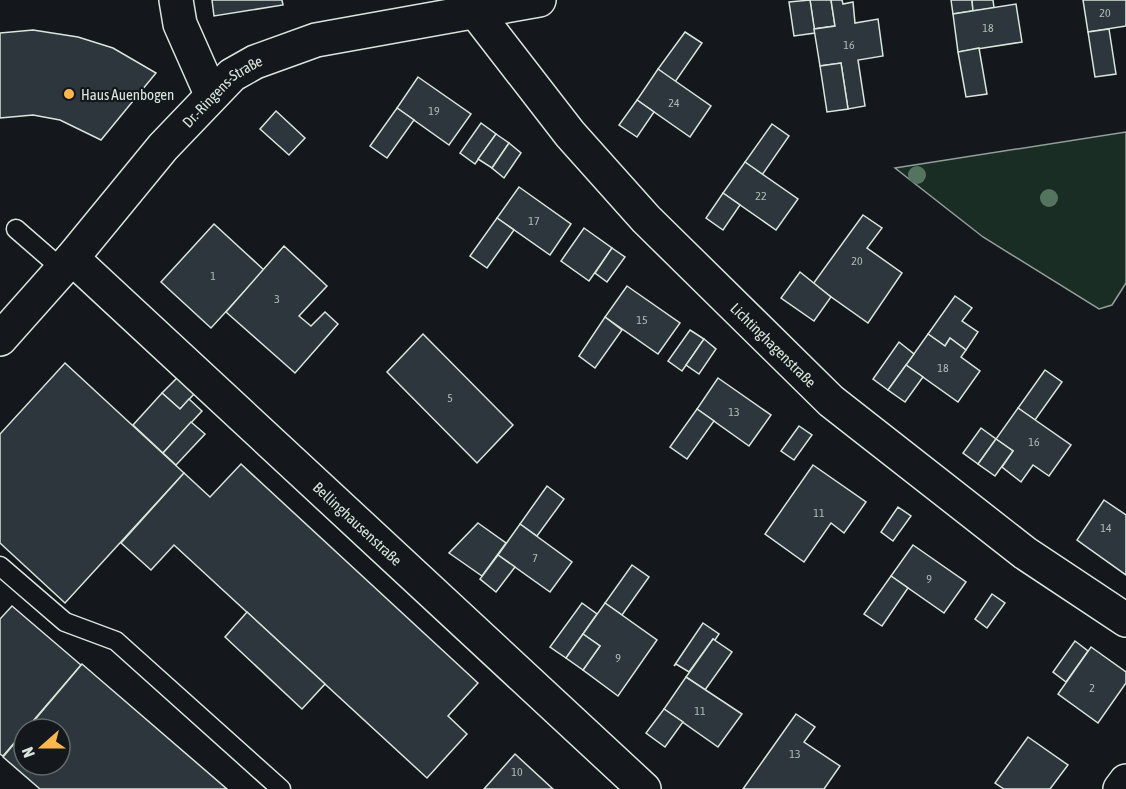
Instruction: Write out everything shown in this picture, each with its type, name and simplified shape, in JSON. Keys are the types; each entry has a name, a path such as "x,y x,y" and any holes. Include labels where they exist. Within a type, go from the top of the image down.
{"street":[{"path":"176,0 180,24 211,94"},
{"name":"Dr.-Ringens-Straße","path":"0,339 211,94 232,75 255,62 316,40 539,0"},
{"name":"Lichtinghagenstraße","path":"474,10 570,134 646,219 831,401 1025,553 1126,620"},
{"name":"Bellinghausenstraße","path":"67,263 644,789"},
{"path":"1120,789 1126,781"}],"lane":[{"path":"16,229 67,263"},
{"path":"0,566 65,622 116,641 281,789"}],"green space":[{"path":"1126,132 1126,283 1112,305 1099,309 983,237 895,168"}],"building":[{"path":"212,0 282,0 283,5 214,16"},
{"path":"810,0 831,0 835,26 814,29"},
{"path":"810,0 815,33 794,36 789,2"},
{"path":"831,0 842,0 843,4 853,2 855,23 878,19 883,56 858,60 865,106 848,109 841,63 820,66 814,29 835,26"},
{"path":"951,0 972,0 973,11 953,14"},
{"path":"972,0 993,0 994,8 973,11"},
{"path":"1083,0 1126,0 1126,26 1088,32"},
{"path":"1016,4 1022,42 958,52 953,14"},
{"path":"1109,29 1116,74 1095,77 1088,32"},
{"name":"Haus Auenbogen","path":"33,30 78,37 113,48 156,73 101,140 60,120 33,115 0,118 0,33"},
{"path":"685,32 702,43 675,82 658,69"},
{"path":"979,48 987,94 966,97 958,52"},
{"path":"841,63 848,109 827,112 820,66"},
{"path":"658,69 711,106 690,137 637,100"},
{"path":"418,77 471,114 449,145 397,108"},
{"path":"637,100 654,112 637,137 619,125"},
{"path":"397,108 414,120 387,158 370,146"},
{"path":"276,111 305,138 289,155 260,129"},
{"path":"481,123 496,134 475,164 460,153"},
{"path":"772,124 789,136 762,175 745,162"},
{"path":"496,134 509,143 492,168 478,159"},
{"path":"509,143 521,153 504,178 492,168"},
{"path":"745,162 798,199 776,230 723,193"},
{"path":"519,187 571,224 550,255 497,218"},
{"path":"723,193 740,205 723,230 706,218"},
{"path":"863,215 882,228 867,248 902,273 868,323 813,284"},
{"path":"497,218 514,230 487,268 470,256"},
{"path":"214,224 264,270 211,328 161,282"},
{"path":"584,228 612,248 589,281 561,261"},
{"path":"284,246 327,286 299,316 311,326 325,312 338,324 295,373 226,312"},
{"path":"612,248 625,257 607,282 595,273"},
{"path":"800,272 831,297 814,321 781,298"},
{"path":"627,286 680,323 658,354 605,317"},
{"path":"955,296 972,308 962,321 978,332 966,350 950,338 945,346 928,334"},
{"path":"605,317 622,330 595,368 579,356"},
{"path":"690,330 704,339 682,371 668,361"},
{"path":"423,334 513,425 477,463 387,372"},
{"path":"928,334 945,346 950,338 966,350 961,357 980,371 958,402 906,365"},
{"path":"704,339 716,349 699,374 686,365"},
{"path":"899,342 914,354 888,390 873,379"},
{"path":"65,363 184,473 65,603 0,543 0,434"},
{"path":"906,365 923,377 905,402 888,390"},
{"path":"1045,370 1062,382 1035,420 1018,408"},
{"path":"178,377 195,393 180,409 162,393"},
{"path":"718,378 771,415 749,446 697,409"},
{"path":"162,393 180,409 189,399 202,411 163,453 133,425"},
{"path":"1018,408 1071,445 1049,476 1033,465 1021,482 1002,467 1013,451 996,439"},
{"path":"697,409 714,421 687,459 670,447"},
{"path":"191,422 205,434 176,465 163,453"},
{"path":"799,426 812,435 794,460 781,451"},
{"path":"981,428 996,439 978,464 963,453"},
{"path":"996,439 1013,451 995,476 978,464"},
{"path":"241,464 478,683 448,716 467,734 427,778 174,545 151,570 121,543 184,473 210,497"},
{"path":"813,465 866,502 844,533 831,523 804,562 765,534"},
{"path":"547,486 564,499 537,536 520,524"},
{"path":"1104,500 1126,515 1126,575 1077,540"},
{"path":"898,507 911,516 893,541 881,532"},
{"path":"478,523 506,543 482,576 449,553"},
{"path":"520,524 572,562 550,592 498,555"},
{"path":"913,545 966,582 944,613 891,576"},
{"path":"498,555 515,567 496,592 480,579"},
{"path":"632,565 649,577 622,615 605,603"},
{"path":"891,576 908,588 882,626 864,614"},
{"path":"992,594 1005,603 987,628 975,619"},
{"path":"582,603 597,614 566,658 550,647"},
{"path":"605,603 657,640 618,696 583,670 600,646 583,634"},
{"path":"12,606 81,665 36,717 12,717 12,746 3,756 0,754 0,619"},
{"path":"247,612 325,684 302,709 225,637"},
{"path":"703,623 719,634 715,640 713,639 689,672 676,664 674,666"},
{"path":"583,634 600,646 583,670 566,658"},
{"path":"713,639 732,652 705,690 686,677"},
{"path":"1075,641 1088,651 1066,682 1053,672"},
{"path":"1091,647 1126,672 1126,683 1098,723 1058,694"},
{"path":"82,664 227,789 40,789 26,777 72,777 72,717 37,717"},
{"path":"686,677 742,714 718,747 664,709"},
{"path":"664,709 683,722 665,747 646,733"},
{"path":"796,714 815,727 804,742 840,766 824,789 743,789"},
{"path":"1028,737 1068,765 1050,789 1004,789 995,783"},
{"path":"12,746 12,765 3,757"},
{"path":"515,754 553,789 484,789"}],"place":[{"name":"Haus Auenbogen","path":"69,94"}]}
